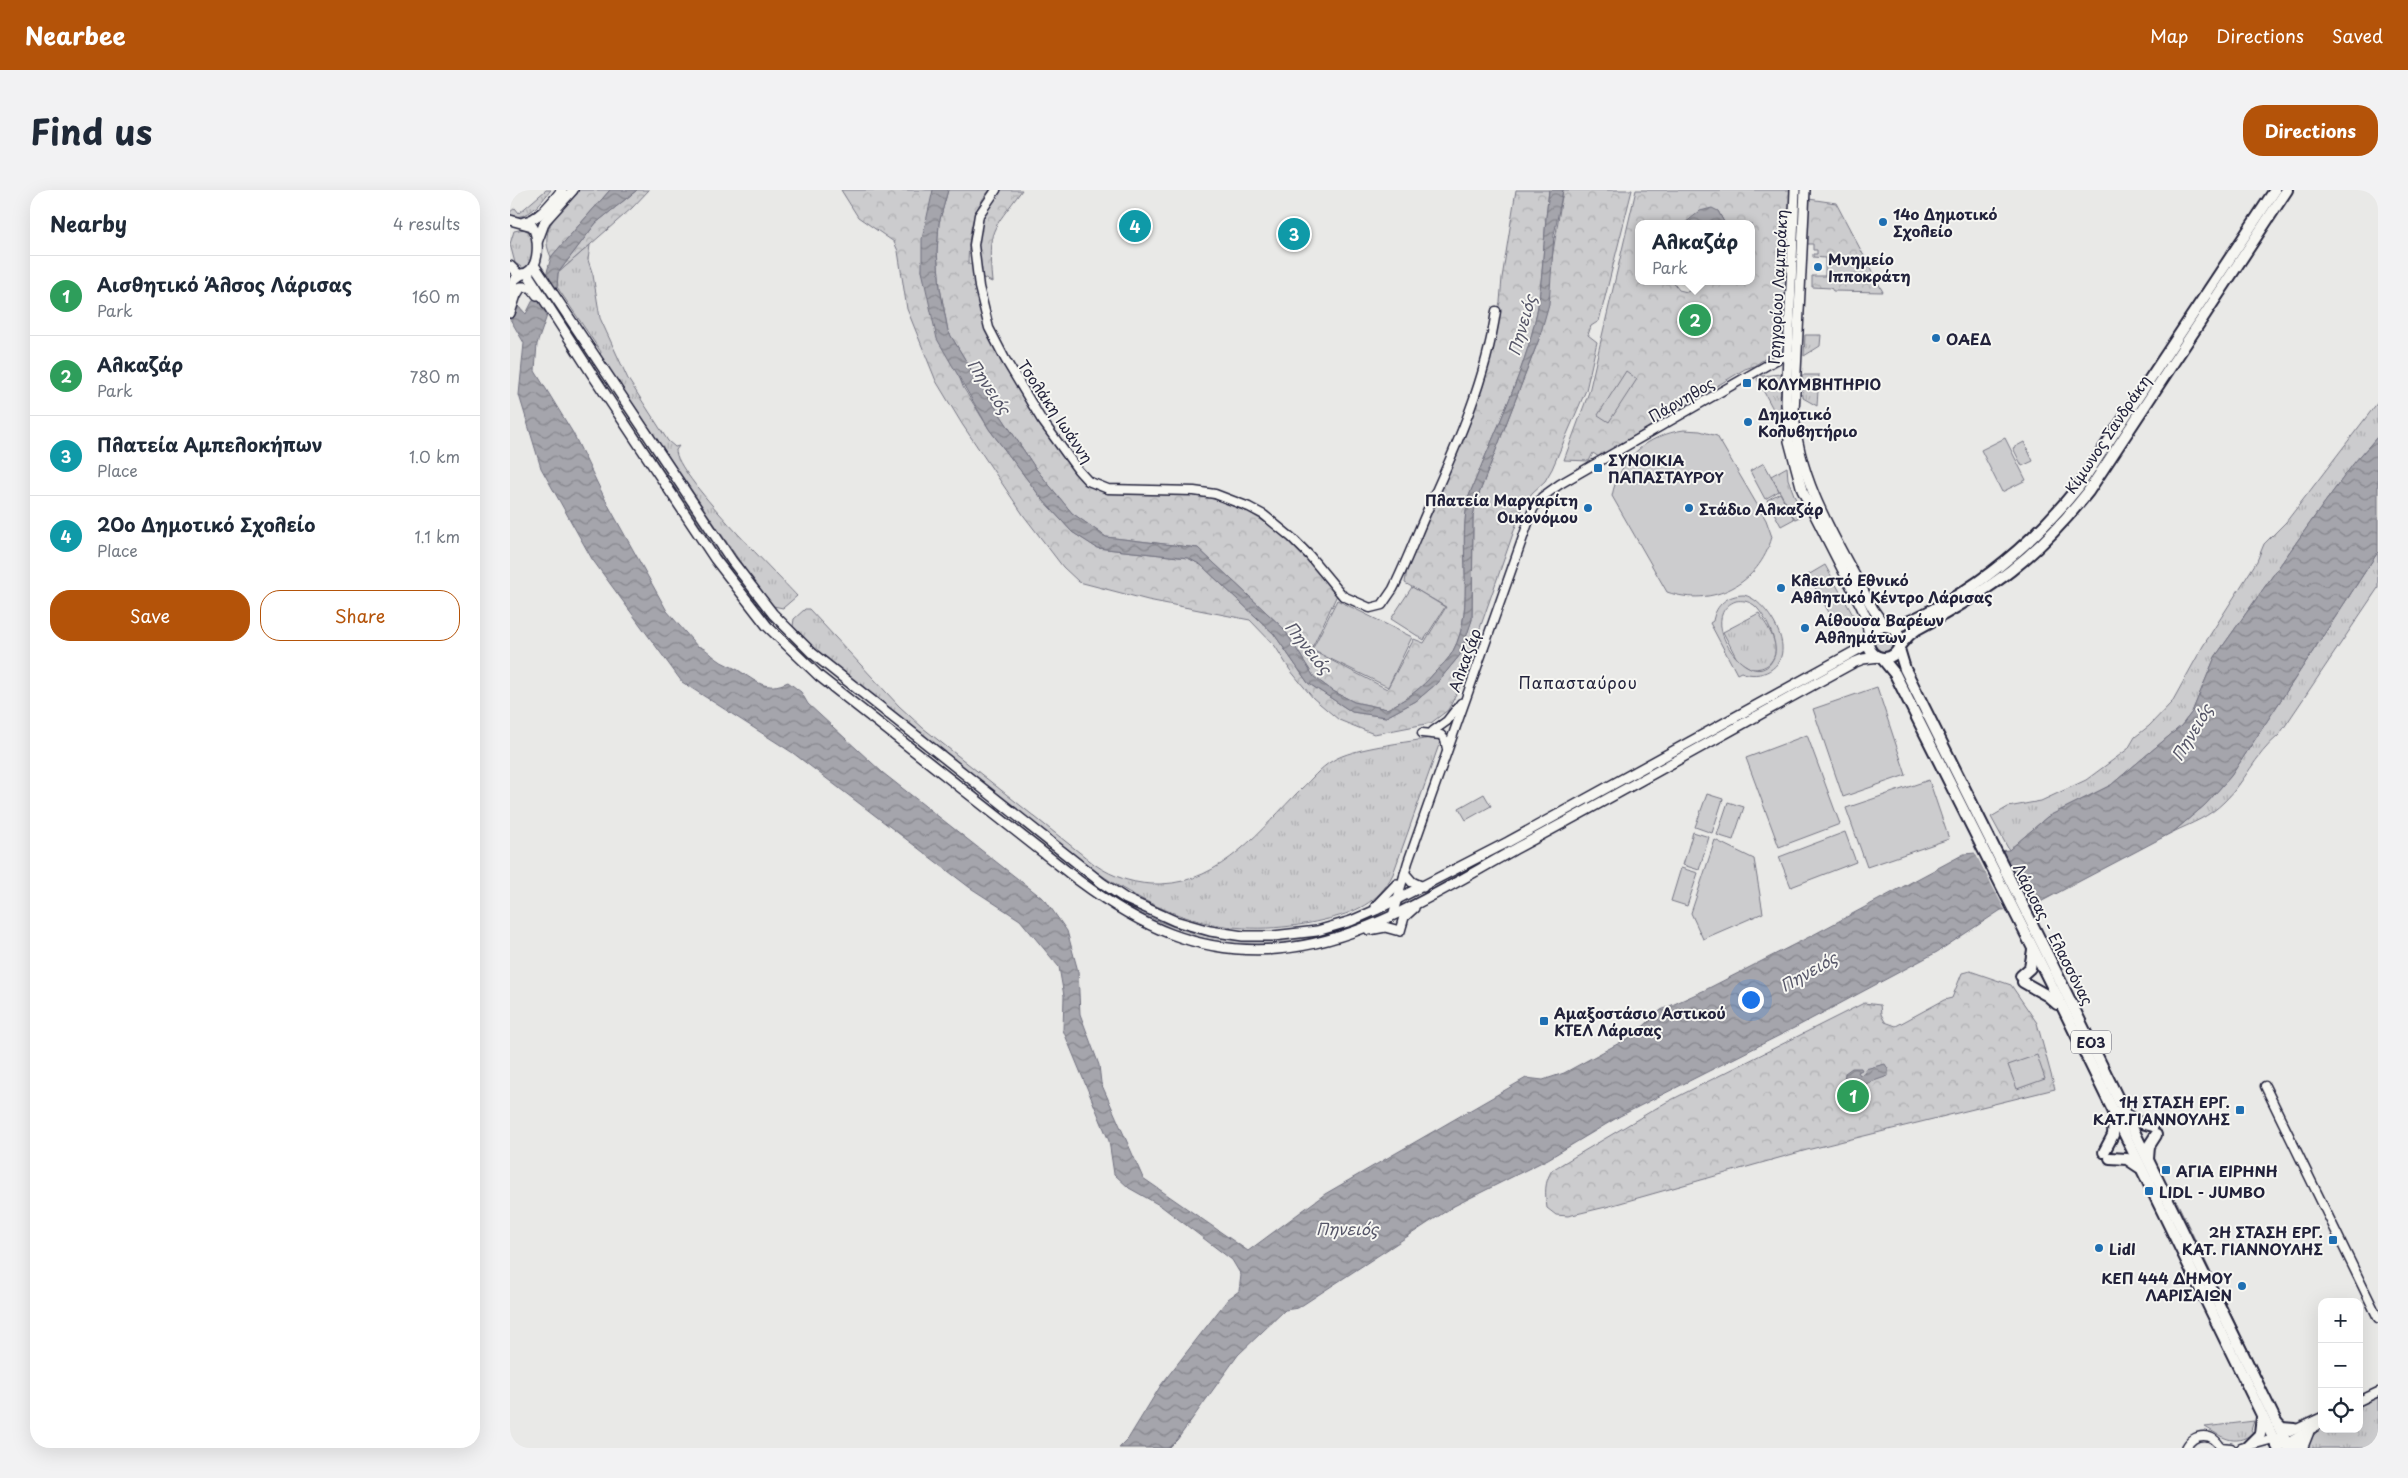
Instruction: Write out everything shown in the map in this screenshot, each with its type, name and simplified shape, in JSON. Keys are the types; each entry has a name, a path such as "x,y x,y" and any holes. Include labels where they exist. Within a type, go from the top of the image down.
{"highway":[{"name":"Κίμωνος Σανδράκη","path":"1891,627 1904,624 1941,605 1991,574 2023,548 2055,517 2079,486 2275,190"},
{"name":"Κίμωνος Σανδράκη","path":"1900,647 1909,635 1917,629 1998,582 2042,545 2063,523 2088,492 2287,190"},
{"path":"1868,640 1877,627 1891,627"},
{"name":"ΕΟ3","path":"1891,627 1899,635 1900,647"},
{"name":"ΕΟ3","path":"1868,640 1870,649 1880,658"},
{"path":"1880,658 1892,656 1900,647"},
{"name":"Λάρισας - Ελασσόνας","path":"1900,647 1901,662 1928,727 2024,920 2127,1115 2146,1166 2262,1413 2282,1445"},
{"name":"Λάρισας - Ελασσόνας","path":"1880,658 1891,667 1928,727"},
{"name":"Λάρισας - Ελασσόνας","path":"2024,920 2032,947 2114,1112 2146,1166 2276,1422 2282,1445"},
{"path":"2032,947 2033,956 2030,968 2022,979 2048,996 2064,1010"},
{"path":"2097,1076 2111,1096 2136,1144"},
{"path":"2114,1112 2113,1135 2107,1155 2127,1159 2146,1166 2154,1131 2127,1115"},
{"path":"2244,1447 2255,1442 2260,1434 2262,1413"},
{"path":"2276,1422 2282,1428 2298,1433"},
{"path":"2282,1445 2298,1433"}],"main road":[{"path":"510,227 531,220 562,190"},
{"path":"510,298 514,280 525,274 534,265 538,240 545,221 573,190"},
{"name":"Γρηγορίου Λαμπράκη","path":"1793,332 1795,190"},
{"name":"Γρηγορίου Λαμπράκη","path":"1805,190 1793,332 1789,355 1786,421 1796,470 1804,495 1864,613 1868,640"},
{"path":"510,220 522,222 534,229 538,240"},
{"path":"534,265 732,561 766,607 788,631 839,676 1102,883 1126,898 1175,921 1210,932 1235,936 1266,937 1328,928 1362,916 1423,887 1508,842 1868,640"},
{"path":"510,266 514,271 525,274 547,303 715,559 777,638 819,676 1078,880 1122,912 1168,933 1208,944 1242,949 1276,949 1315,943 1354,932 1385,927 1398,931 1404,917 1426,898"},
{"path":"510,313 520,289 525,286 534,286"},
{"name":"Γρηγορίου Λαμπράκη","path":"1789,355 1795,426 1804,470 1826,519 1873,609 1882,622 1891,627"},
{"path":"1354,932 1426,898 1853,663 1880,658"},
{"path":"1406,874 1412,882 1423,887"},
{"path":"1362,916 1380,903 1397,884"}],"street":[{"name":"Τσολάκη Ιωάννη","path":"996,190 984,204 979,215 974,245 979,287 989,328 1005,359 1042,419 1078,470 1088,481 1108,489 1119,491 1187,490 1215,494 1249,507 1264,515 1292,538 1309,555 1343,596 1370,608 1382,605 1393,589 1440,483 1474,402 1487,358 1496,311"},
{"name":"Πάρνηθος","path":"1593,466 1789,355"},
{"name":"Αλκαζάρ","path":"1390,916 1397,884 1408,862 1533,509 1538,500 1551,490 1593,466"},
{"path":"1433,731 1447,721 1464,700"},
{"path":"1422,733 1441,735 1446,742 1447,751"},
{"name":"Αλκαζάρ","path":"1393,902 1406,874 1408,862"},
{"path":"2265,1086 2378,1318"},
{"path":"2363,1399 2378,1392"},
{"path":"2244,1447 2282,1445 2318,1420"},
{"path":"2298,1433 2318,1426"},
{"path":"2303,1448 2304,1441 2314,1428"},
{"path":"2186,1448 2192,1440 2203,1436 2215,1439 2220,1447 2231,1448"}],"green space":[{"path":"546,190 551,190 528,213 517,217 510,216 510,212 515,208 519,213"},
{"path":"578,190 610,190 551,257 547,247 549,229 558,212"},
{"path":"637,190 649,190 632,208 558,273 596,223"},
{"path":"841,190 933,190 922,271 963,387 989,429 1042,499 1072,532 1097,548 1188,558 1201,565 1274,634 1308,683 1352,712 1386,717 1416,701 1436,684 1460,655 1472,619 1473,516 1477,499 1539,339 1563,190 1632,190 1599,321 1591,326 1588,335 1597,342 1586,390 1552,469 1545,481 1523,505 1458,691 1448,710 1431,723 1374,734 1339,720 1313,698 1290,670 1275,646 1250,620 1148,600 1079,582 1063,567 1024,516 962,424 936,381 907,309 898,251 894,242 858,217"},
{"path":"948,190 990,190 978,207 972,225 968,264 973,264 991,340 1071,466 1111,492 1163,491 1199,495 1239,506 1282,533 1300,549 1337,595 1311,650 1387,689 1414,639 1424,643 1446,607 1405,583 1407,569 1472,411 1500,302 1516,190 1549,190 1541,286 1534,325 1519,375 1469,496 1464,535 1464,615 1460,633 1449,657 1425,683 1407,698 1387,709 1354,702 1333,691 1314,677 1284,629 1198,548 1106,537 1072,513 1036,469 978,381 948,331 940,288 937,252 939,223"},
{"path":"1002,190 1022,190 998,223 991,240 992,282 983,278 981,273 978,249 979,239 982,222 995,198"},
{"path":"1636,190 1791,190 1783,347 1778,347 1778,350 1754,366 1745,369 1599,457 1593,453 1589,461 1564,460 1589,392"},
{"path":"2279,190 2282,190 2079,496 2030,548 2003,571 1972,590 2038,537"},
{"path":"1809,199 1836,203 1883,292 1833,291 1831,288 1812,287 1812,276 1825,276 1825,258 1813,257 1813,254 1817,254 1817,250 1813,250 1813,244 1807,244"},
{"path":"524,229 532,234 533,249 530,263 523,268 515,263 510,244 514,231"},
{"path":"590,245 588,260 593,275 600,318 628,379 668,441 675,447 679,446 676,450 680,462 708,501 797,596 783,608 773,606 747,572 600,355 601,352 557,287 558,273"},
{"path":"1805,335 1821,335 1820,346 1804,356"},
{"path":"594,368 732,572 752,599 791,643 854,698 1062,861 1097,887 1133,909 1191,932 1249,941 1287,939 1326,932 1327,935 1277,944 1227,942 1202,938 1153,923 1130,912 1089,885 847,695 789,645 737,584 593,370"},
{"path":"1626,371 1637,379 1609,422 1598,415"},
{"path":"1781,374 1780,422 1757,379 1761,376"},
{"path":"1802,375 1819,375 1817,406 1803,398"},
{"path":"2378,402 2378,436 2354,463 2320,509 2215,657 2192,712 2181,726 2111,785 2047,817 2009,850 1991,817 2008,807 2041,801 2086,780 2128,749 2135,737 2149,726 2172,702 2203,646 2257,561 2264,544 2286,522"},
{"name":"Στάδιο Αλκαζάρ","path":"1684,430 1700,431 1717,436 1766,520 1772,537 1766,554 1757,568 1745,579 1732,588 1717,594 1701,597 1667,592 1612,496 1621,471 1637,451 1658,437"},
{"path":"2005,438 2026,480 2002,492 1981,450"},
{"path":"2024,442 2033,461 2022,466 2013,448"},
{"path":"1764,463 1779,491 1765,499 1750,471"},
{"path":"1787,467 1788,479 1802,516 1795,519 1771,476"},
{"path":"1780,493 1794,519 1781,526 1767,500"},
{"path":"2378,552 2378,588 2279,735 2270,743 2224,802 2206,816 2173,832 2205,805 2231,776"},
{"path":"1825,565 1853,615 1836,625 1808,575"},
{"path":"1412,587 1445,607 1424,640 1391,619"},
{"path":"1738,595 1751,598 1764,608 1778,631 1781,639 1782,654 1779,661 1769,671 1756,675 1741,672 1737,674 1710,623 1713,621 1720,605","holes":["1736,601 1743,601 1754,605 1770,629 1775,651 1774,657 1765,668 1754,669 1742,663 1731,652 1724,637 1721,623 1724,610"]},
{"path":"1337,600 1412,637 1388,687 1312,650"},
{"path":"805,609 809,609 899,706 923,728 1094,864 1118,877 1135,882 1161,884 1183,881 1203,874 1222,864 1255,836 1320,771 1332,761 1342,756 1367,749 1435,737 1440,742 1393,874 1381,892 1373,899 1345,914 1291,926 1229,927 1200,921 1171,912 1144,900 1088,866 819,652 793,626 794,619"},
{"path":"1759,613 1773,637 1775,650 1774,657 1768,665 1752,669 1738,661 1723,632"},
{"path":"1883,631 1891,634 1894,642 1891,650 1883,653 1875,650 1872,642 1875,634"},
{"path":"1849,658 1851,660 1432,892 1402,906 1402,902"},
{"path":"1877,687 1906,775 1843,797 1813,709"},
{"path":"1807,735 1840,824 1779,847 1746,758"},
{"path":"1929,780 1949,839 1867,867 1846,808"},
{"path":"1484,794 1491,806 1466,820 1459,808"},
{"path":"1707,794 1723,799 1712,833 1695,827"},
{"path":"1728,802 1744,807 1733,840 1717,835"},
{"path":"1693,832 1709,837 1699,870 1683,865"},
{"path":"1845,832 1856,862 1791,887 1779,857"},
{"path":"1715,840 1754,859 1763,913 1703,939 1691,913"},
{"path":"1681,868 1698,873 1687,906 1671,901"},
{"path":"1970,971 2011,985 2037,1023 2055,1089 1807,1150 1568,1216 1556,1215 1547,1208 1546,1188 1552,1170 1665,1103 1864,1003 1880,1005 1881,1014 1885,1022 1896,1026 1944,1000 1952,998 1962,973"},
{"path":"2037,1055 2045,1079 2017,1089 2008,1065"},
{"path":"2174,1201 2177,1202 2279,1417"},
{"path":"2378,1396 2378,1448 2307,1448 2308,1441 2318,1431 2318,1433 2363,1433 2363,1404"},
{"path":"2254,1421 2251,1430 2253,1433 2240,1440 2222,1437 2205,1427"}],"water":[{"name":"Πηνειός","path":"610,190 637,190 596,223 558,273 557,287 537,344 535,371 573,433 607,503 667,611 697,646 756,682 774,686 788,682 801,692 808,704 883,773 1046,901 1067,931 1078,971 1080,1014 1099,1065 1101,1083 1143,1178 1248,1251 1325,1194 1526,1078 1543,1080 1564,1073 1634,1035 1661,1010 1705,990 1811,936 1964,854 2009,850 2047,817 2111,785 2181,726 2192,712 2215,657 2320,509 2354,463 2378,436 2378,552 2231,776 2205,805 2173,832 2029,908 2001,910 1937,952 1798,1026 1620,1116 1548,1159 1454,1206 1298,1308 1285,1310 1238,1355 1177,1440 1169,1448 1119,1448 1128,1439 1161,1385 1228,1299 1239,1291 1241,1275 1232,1260 1161,1206 1129,1188 1114,1174 1109,1141 1063,1030 1064,996 1059,967 1020,920 969,887 793,753 682,682 592,559 541,468 519,395 524,343 510,319 515,302 526,314 547,272 551,257"},
{"name":"Πηνειός","path":"933,190 948,190 939,223 937,252 940,288 948,331 978,381 1036,469 1072,513 1106,537 1198,548 1284,629 1314,677 1333,691 1354,702 1387,709 1401,702 1430,678 1451,654 1460,634 1464,615 1464,535 1469,496 1519,375 1534,325 1541,286 1549,190 1563,190 1554,235 1549,304 1539,339 1477,499 1473,516 1472,620 1460,655 1436,684 1416,701 1386,717 1352,712 1308,683 1274,634 1201,565 1188,558 1097,548 1072,532 1042,499 989,429 937,339 922,271 922,239"},
{"path":"1712,208 1718,211 1723,220 1689,220 1700,211"},
{"path":"1885,1064 1888,1069 1888,1076 1854,1088 1844,1082 1845,1073 1852,1068 1861,1068 1862,1070 1858,1072 1860,1075 1866,1073 1865,1069"}],"pier":[{"path":"2001,848 2032,909 2006,912 1974,851"}],"place":[{"name":"14ο Δημοτικό Σχολείο","path":"1883,222"},
{"name":"20ο Δημοτικό Σχολείο","path":"1135,226"},
{"name":"Πλατεία Αμπελοκήπων","path":"1294,234"},
{"name":"Μνημείο Ιπποκράτη","path":"1818,267"},
{"name":"Αλκαζάρ","path":"1695,320"},
{"name":"ΟΑΕΔ","path":"1936,338"},
{"name":"ΚΟΛΥΜΒΗΤΗΡΙΟ","path":"1747,383"},
{"name":"Δημοτικό Κολυβητήριο","path":"1748,422"},
{"name":"ΣΥΝΟΙΚΙΑ ΠΑΠΑΣΤΑΥΡΟΥ","path":"1598,468"},
{"name":"Πλατεία Μαργαρίτη Οικονόμου","path":"1588,508"},
{"name":"Στάδιο Αλκαζάρ","path":"1689,508"},
{"name":"Κλειστό Εθνικό Αθλητικό Κέντρο Λάρισας","path":"1781,588"},
{"name":"Αίθουσα Βαρέων Αθλημάτων","path":"1805,628"},
{"name":"Αμαξοστάσιο Αστικού ΚΤΕΛ Λάρισας","path":"1544,1021"},
{"name":"Αισθητικό Άλσος Λάρισας","path":"1853,1096"},
{"name":"1Η ΣΤΑΣΗ ΕΡΓ. ΚΑΤ.ΓΙΑΝΝΟΥΛΗΣ","path":"2240,1110"},
{"name":"ΑΓΙΑ ΕΙΡΗΝΗ","path":"2166,1170"},
{"name":"LIDL - JUMBO","path":"2149,1191"},
{"name":"2Η ΣΤΑΣΗ ΕΡΓ. KAT. ΓΙΑΝΝΟΥΛΗΣ","path":"2333,1240"},
{"name":"Lidl","path":"2099,1248"},
{"name":"ΚΕΠ 444 ΔΗΜΟΥ ΛΑΡΙΣΑΙΩΝ","path":"2242,1286"}],"district":[{"name":"Παπασταύρου","path":"1578,682"}]}
